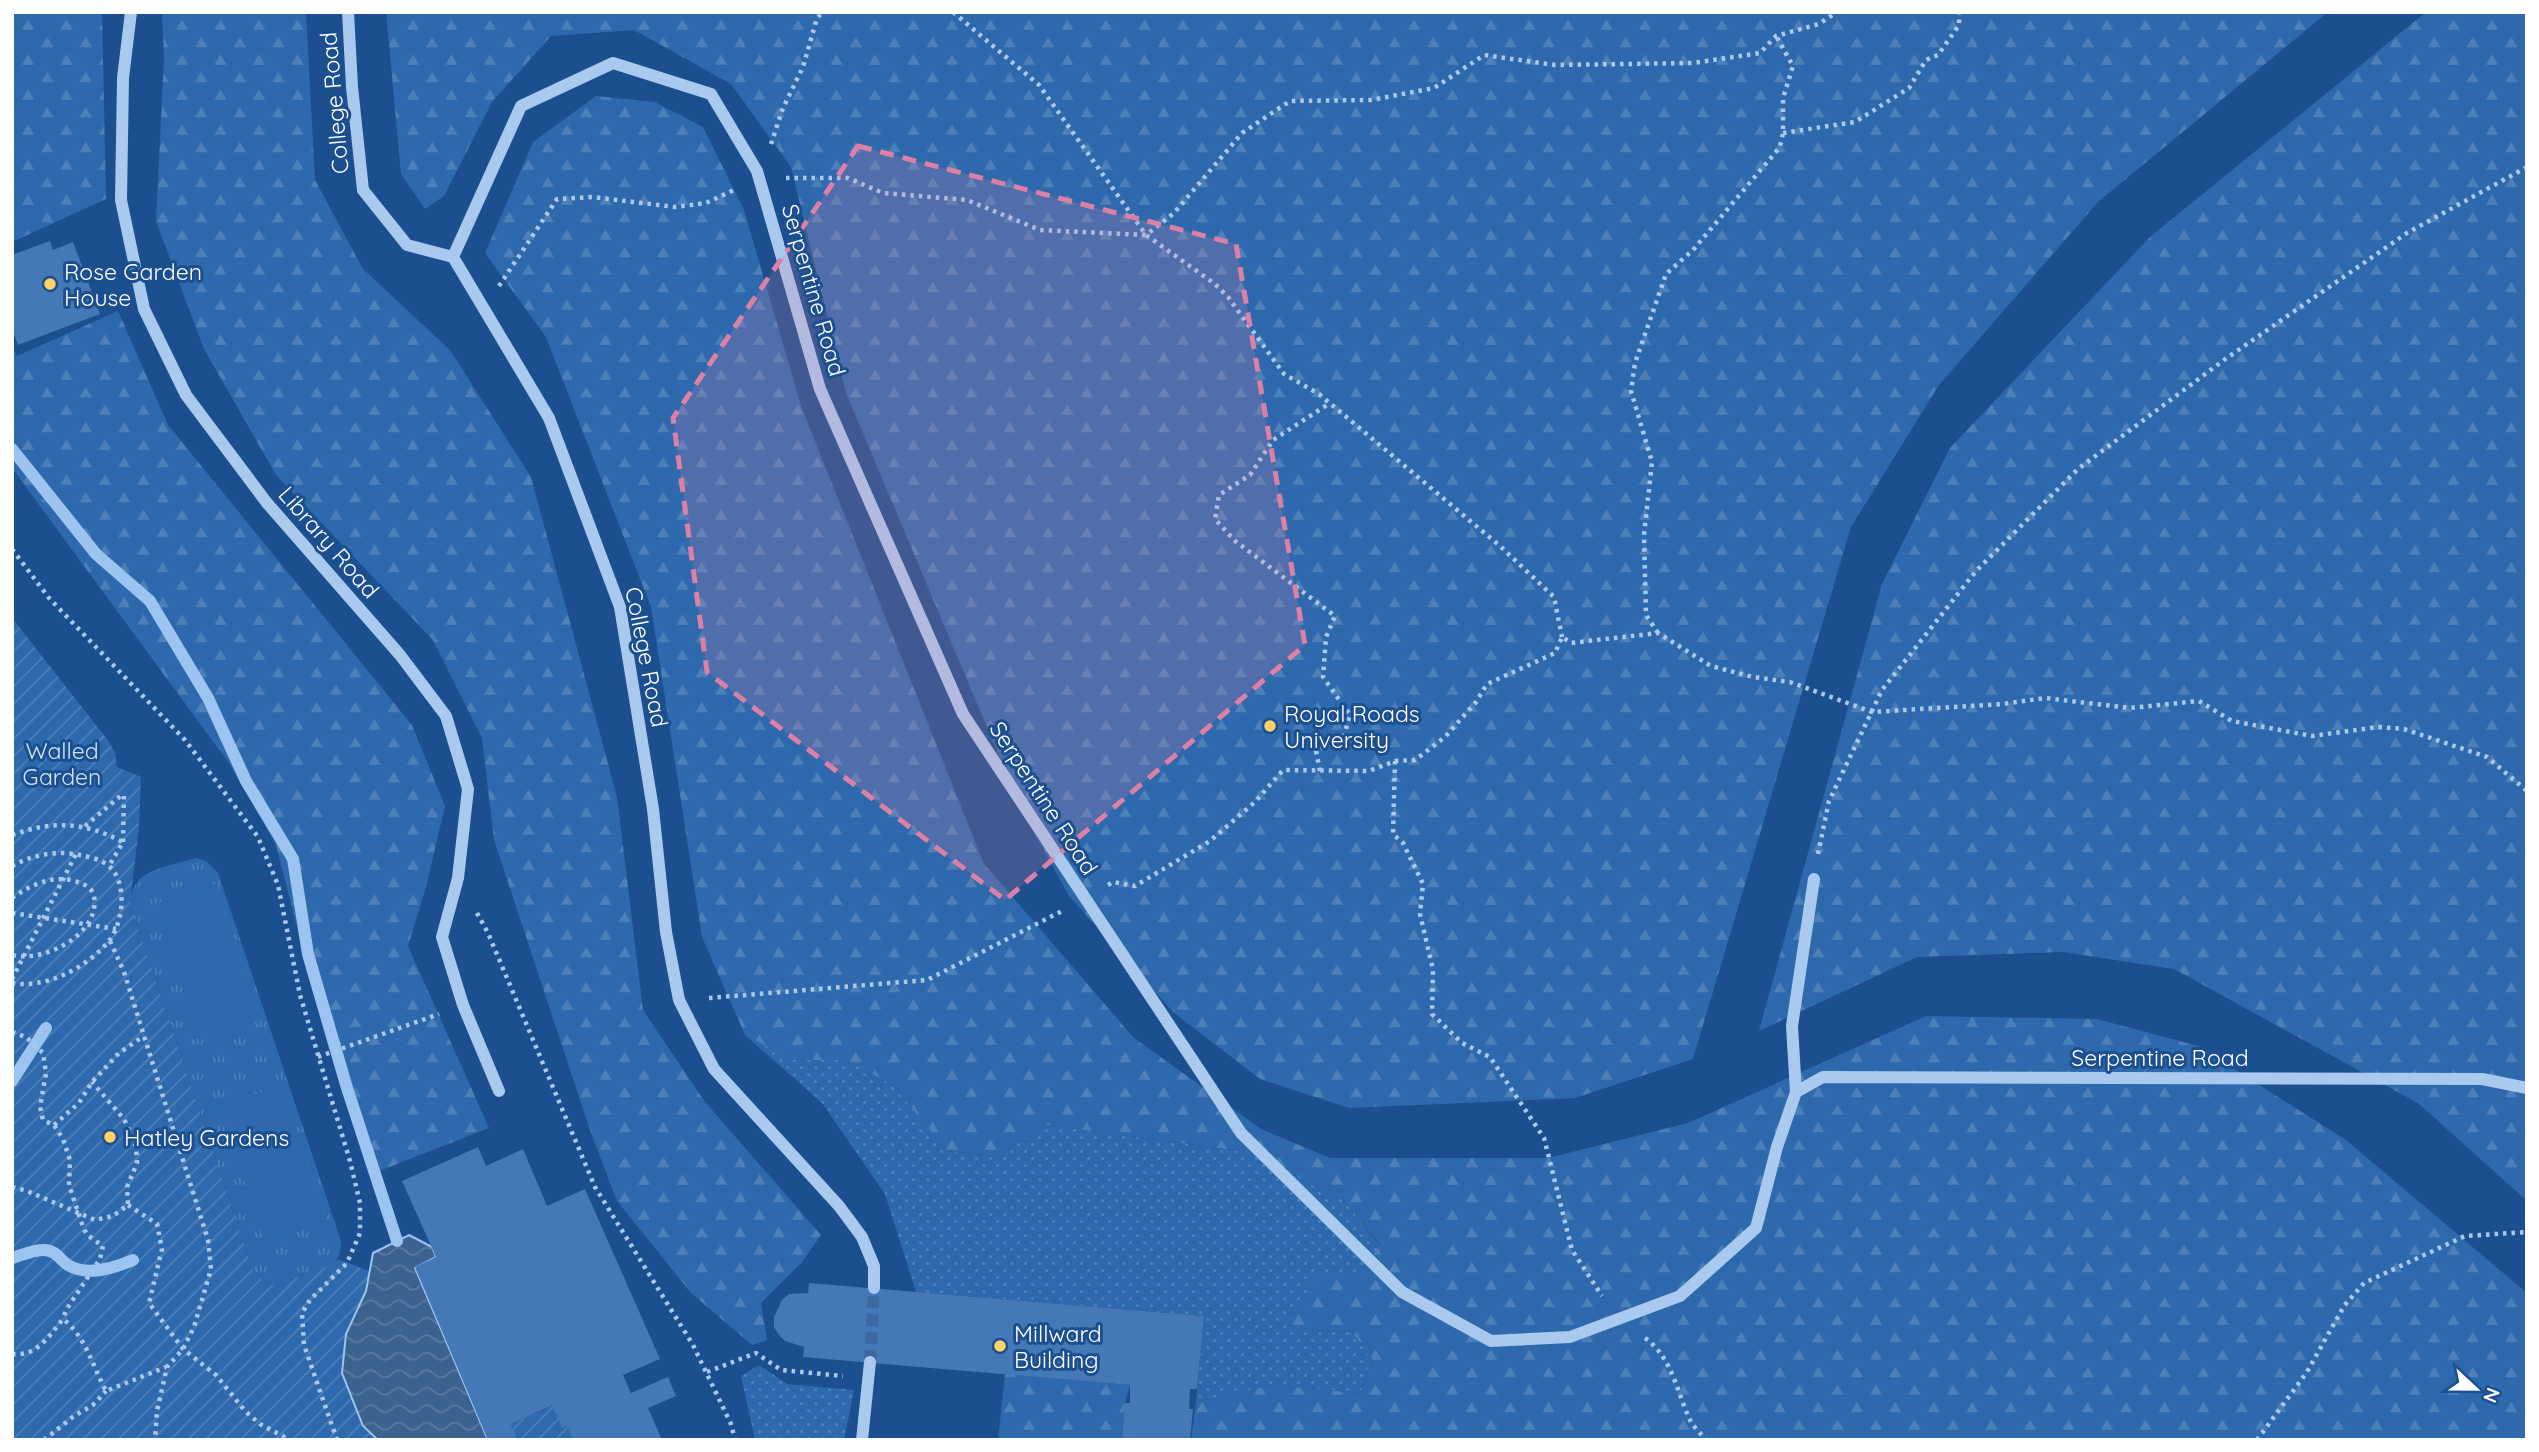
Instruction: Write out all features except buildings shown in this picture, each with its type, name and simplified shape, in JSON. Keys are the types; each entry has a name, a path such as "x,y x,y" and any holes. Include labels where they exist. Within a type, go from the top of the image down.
{"street":[{"name":"Library Road","path":"131,12 123,78 121,200 144,309 186,395 267,503 400,655 446,716 468,789 458,878 442,936 463,1005 499,1091"},
{"name":"College Road","path":"348,12 352,87 363,190 407,245 453,257 485,308 550,418 620,607 653,809 666,932 679,1000 714,1069 839,1206 862,1237 874,1266 874,1288"},
{"name":"Serpentine Road","path":"453,257 521,106 613,63 710,94 760,179 820,388 962,714 1241,1133 1402,1293 1491,1341 1570,1337 1680,1297 1756,1228 1777,1147 1796,1092 1792,1026 1814,879"},
{"name":"Serpentine Road","path":"1796,1092 1823,1077 2482,1079 2527,1088"},
{"path":"862,1440 870,1362"}],"path":[{"path":"760,179 783,108 803,67 817,18 823,12"},
{"path":"679,1000 927,980 1113,882 1135,886 1210,841 1255,802 1283,770 1369,771 1395,761 1415,760 1445,737 1476,702 1487,684 1555,653 1562,637 1555,597 1500,546 1330,403 1284,374 1216,284 1146,235 1039,85 953,12"},
{"path":"485,308 557,199 592,197 675,207 706,203 760,179 848,178 883,193 967,200 1040,230 1146,235 1174,213 1242,133 1290,101 1371,100 1434,88 1484,55 1555,65 1693,63 1760,53 1776,36 1819,24 1837,12"},
{"path":"1783,133 1855,122 1909,88 1926,60 1938,55 1959,25 1959,12"},
{"path":"1776,36 1793,66 1783,98 1783,133 1780,147 1693,250 1666,274 1635,363 1631,391 1652,462 1644,535 1646,614 1658,633 1711,666 1753,677 1790,682 1872,712 2003,704 2045,698 2130,708 2199,701 2232,721 2312,736 2378,727 2404,729 2487,757 2527,791"},
{"path":"1814,879 1829,800 1882,690 1976,571 2078,469 2224,360 2407,233 2527,167"},
{"path":"1320,771 1316,751 1344,736 1350,715 1323,677 1326,637 1335,616 1235,541 1215,519 1219,495 1250,475 1273,440 1330,403"},
{"path":"12,549 49,598 185,740 258,837 278,885 300,995 359,1203 360,1233 347,1263 310,1300 302,1313 304,1345 337,1440"},
{"path":"1562,637 1571,643 1658,633"},
{"path":"1395,761 1393,834 1403,843 1423,884 1420,914 1433,970 1433,1014 1462,1043 1490,1057 1544,1138 1572,1250 1618,1320 1653,1344 1673,1375 1692,1424 1706,1440"},
{"path":"85,826 124,793 123,842 109,866"},
{"path":"12,835 60,825 85,826 123,842"},
{"path":"12,866 41,855 76,854 109,866 121,889 116,929 110,941 97,954 63,975 25,985 12,981 76,854"},
{"path":"458,878 488,933 595,1186 693,1345 731,1424 735,1440"},
{"path":"12,898 37,883 63,879 87,886 93,891 94,899 93,911 86,925 76,937 59,949 41,956 12,955"},
{"path":"12,913 116,929"},
{"path":"44,1440 93,1405 106,1391 167,1367 183,1349 194,1326 211,1269 208,1240 124,972 110,941"},
{"path":"318,1057 439,1014"},
{"path":"12,1032 26,1037 43,1052 46,1073 40,1107 43,1120 54,1125 63,1139 70,1160 69,1185 87,1235 103,1246 100,1259 66,1310 63,1319 38,1349 19,1355 12,1354"},
{"path":"54,1125 79,1103 92,1082 119,1053 144,1035"},
{"path":"92,1082 124,1119 136,1146 137,1163 127,1186 128,1205"},
{"path":"12,1187 95,1220 113,1216 128,1205"},
{"path":"128,1205 157,1224 162,1248 149,1303 183,1349 216,1375 245,1411 260,1424 290,1440"},
{"path":"2257,1440 2307,1372 2344,1306 2364,1283 2465,1236 2527,1232"},
{"path":"63,1319 75,1328 85,1343 106,1391"},
{"path":"706,1372 756,1353 781,1370 868,1379"},
{"path":"155,1440 157,1411 167,1367"}],"highlighted area":[{"path":"858,146 1236,244 1305,645 1005,900 707,672 673,418"}],"green space":[{"path":"12,12 102,12 106,199 12,242"},
{"path":"162,12 306,12 315,180 363,269 450,350 531,477 617,797 643,1010 705,1102 821,1235 802,1262 761,1303 767,1340 752,1345 691,1293 617,1201 591,1133 494,840 482,738 433,640 276,475 204,349 156,221 164,58"},
{"path":"386,12 2328,12 2098,202 1939,385 1851,527 1693,1059 1575,1098 1349,1108 1260,1079 1173,1012 1069,896 1022,810 846,393 791,167 731,84 634,30 551,36 492,102 444,196 425,209 401,174"},
{"path":"2426,12 2527,12 2527,1201 2418,1103 2174,969 2063,952 1917,957 1759,1031 1882,584 1950,448 2150,237"},
{"path":"596,96 655,102 703,127 744,210 801,406 984,864 1134,1038 1261,1129 1330,1158 1548,1158 1688,1123 1926,1016 2097,1019 2198,1046 2346,1140 2527,1293 2527,1440 1191,1440 1196,1402 1272,1385 1361,1393 1372,1359 1352,1332 1320,1331 1287,1325 1316,1277 1359,1275 1380,1245 1345,1201 1248,1152 1047,1125 995,1156 947,1151 894,1086 847,1060 794,1060 745,1035 702,937 651,607 546,337 485,253 533,142"},
{"path":"118,311 168,425 412,725 445,806 426,887 408,946 489,1128 369,1175 301,943 276,845 231,766 12,468 12,347 17,356"},
{"name":"Hatley Gardens","path":"12,618 107,739 115,752 117,767 141,777 139,827 130,904 253,1271 268,1285 279,1284 331,1265 338,1259 369,1271 366,1291 346,1334 363,1425 378,1440 12,1440"},
{"path":"196,858 206,861 218,873 341,1241 339,1254 332,1265 279,1284 268,1285 253,1271 130,904 132,892 144,876 162,867"},
{"path":"217,883 261,1018 198,1039 155,904"},
{"path":"745,1035 847,1060 894,1086 947,1151 995,1156 1047,1125 1248,1152 1345,1201 1380,1246 1359,1275 1287,1325 1320,1331 1352,1332 1372,1359 1361,1393 1272,1385 1196,1402 1204,1316 916,1292 885,1194 822,1103"},
{"path":"283,1085 326,1220 264,1241 220,1106"},
{"path":"759,1365 787,1384 854,1390 844,1440 755,1440 741,1376"},
{"path":"1005,1374 1130,1385 1125,1403 1122,1440 998,1440"},
{"path":"552,1405 573,1440 518,1440 511,1424"}],"water":[{"path":"409,1235 432,1247 436,1257 415,1268 488,1440 378,1440 363,1426 342,1373 346,1334 366,1291 373,1253"}],"waterway":[{"path":"12,449 96,554 150,601 208,698 246,781 293,859 308,954 347,1088 397,1241"},
{"path":"12,1081 46,1028"},
{"path":"12,1258 45,1250 53,1252 75,1269 92,1271 133,1260"}],"tunnel":[{"path":"870,1362 874,1288"}],"place":[{"name":"Rose Garden House","path":"50,284"},
{"name":"Royal Roads University","path":"1270,726"},
{"name":"Hatley Gardens","path":"110,1137"},
{"name":"Millward Building","path":"1000,1346"}],"park label":[{"name":"Walled Garden","path":"62,763"}]}
